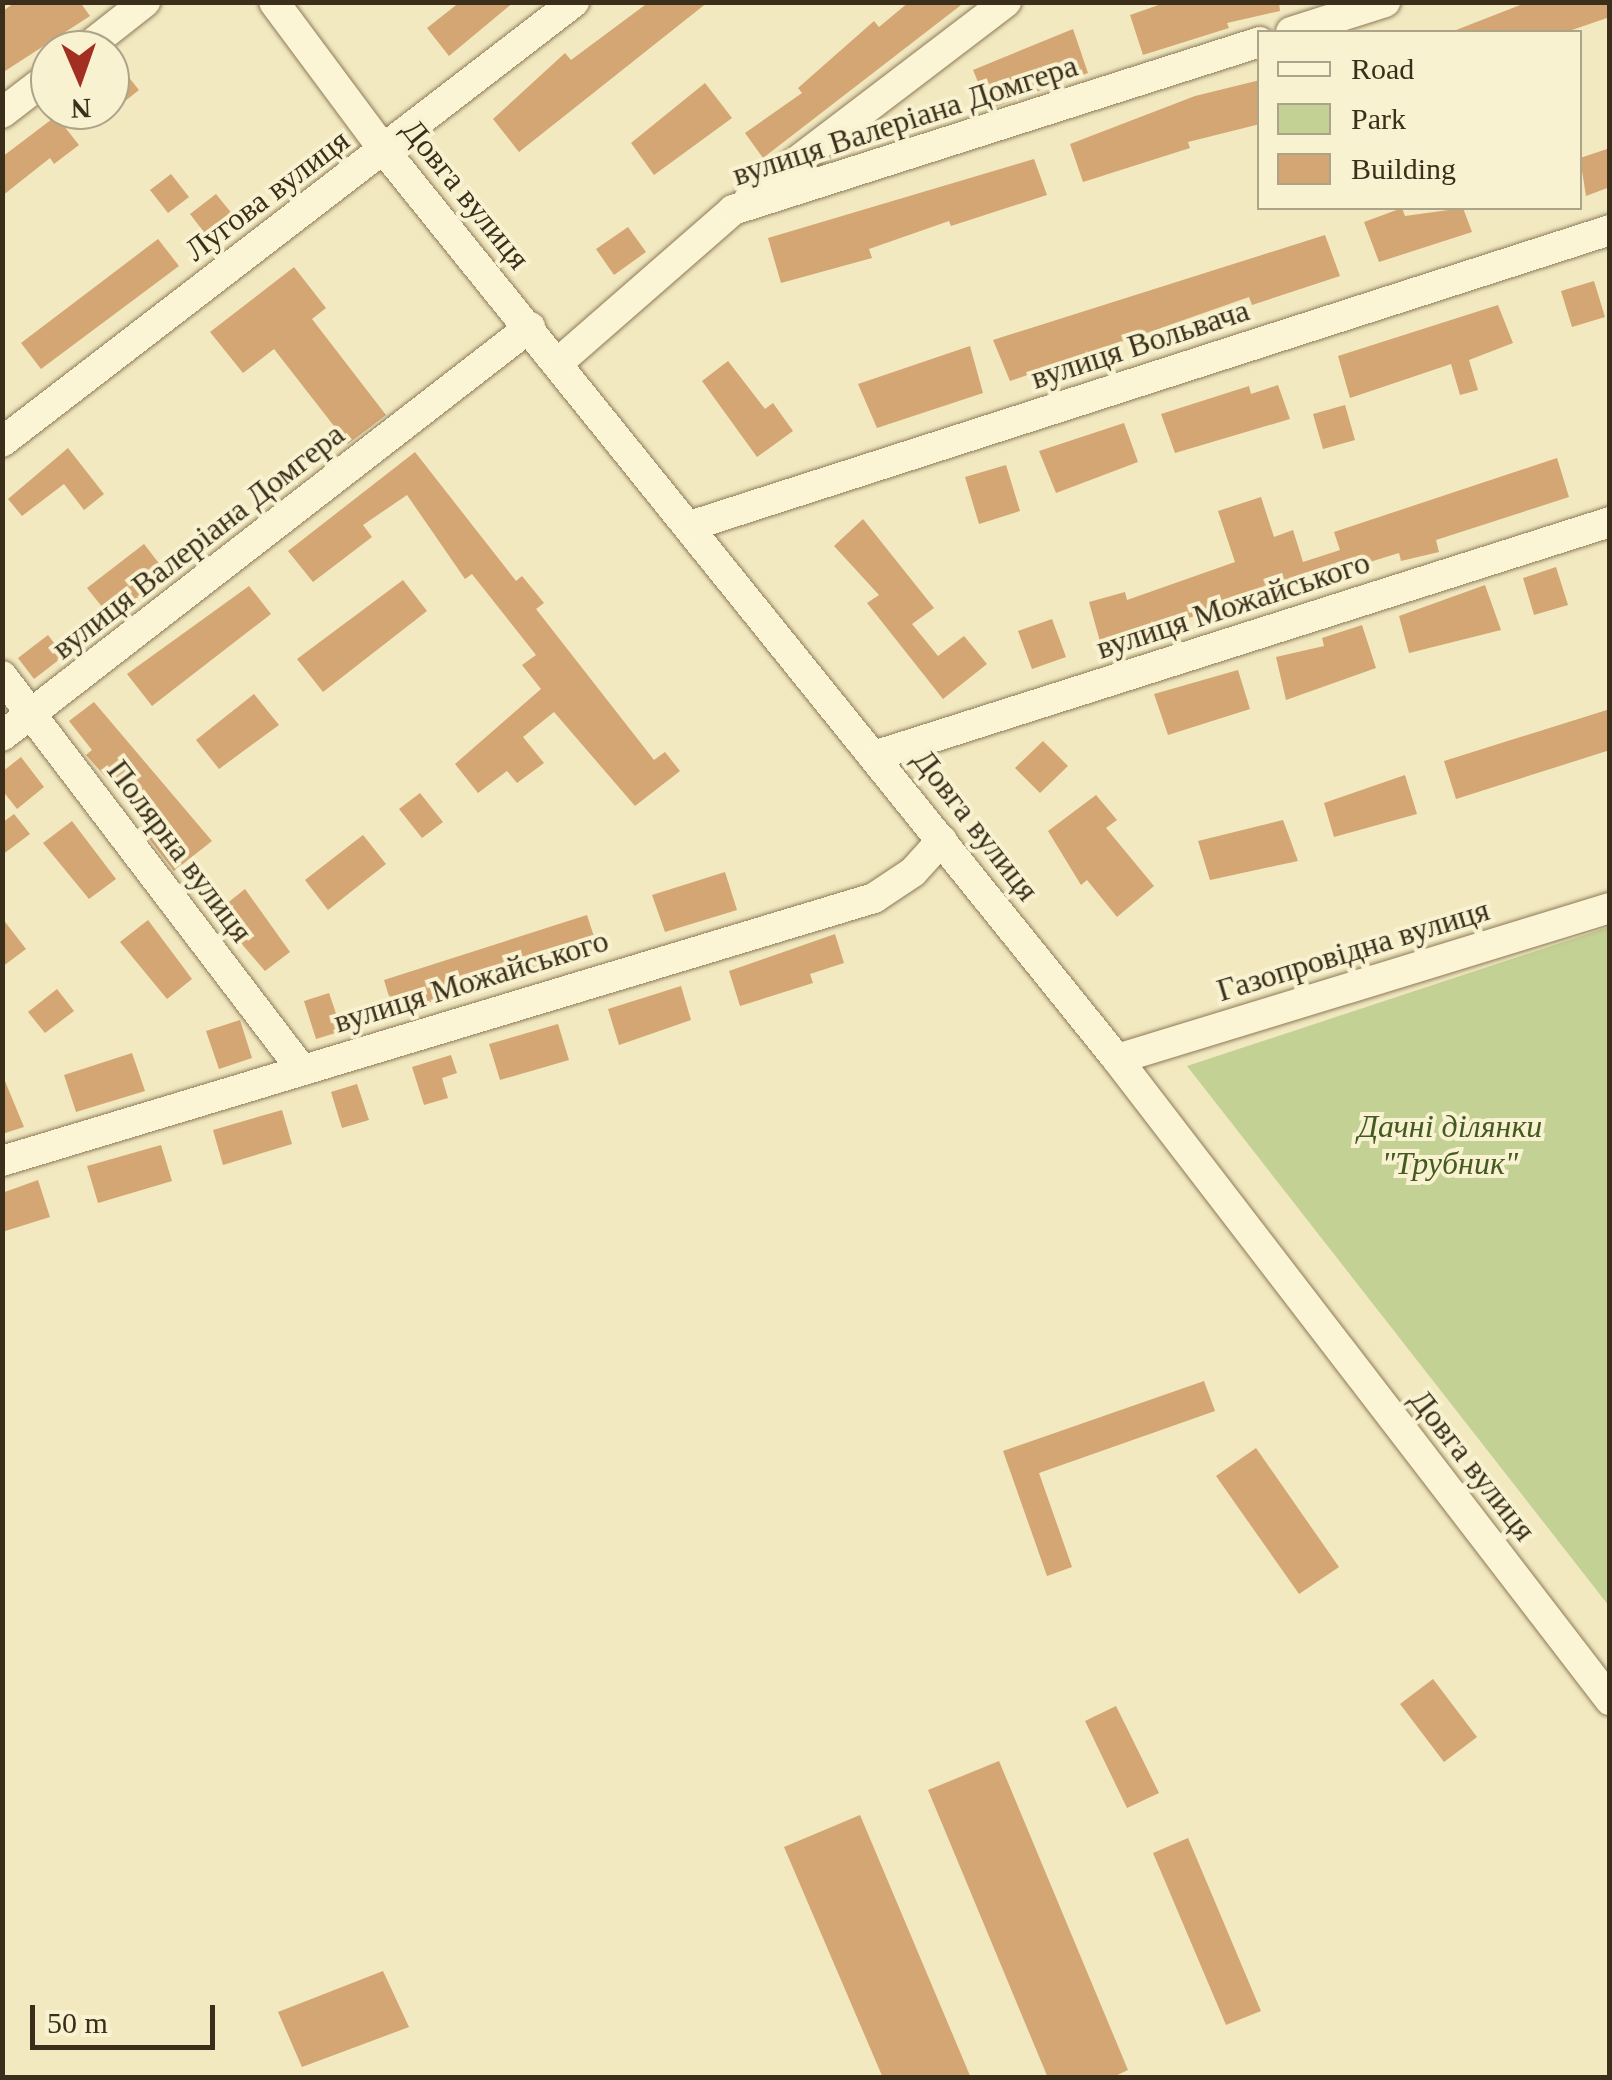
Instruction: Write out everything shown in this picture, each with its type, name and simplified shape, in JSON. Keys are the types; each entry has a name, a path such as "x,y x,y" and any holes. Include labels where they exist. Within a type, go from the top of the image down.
{"street":[{"path":"109,30 145,2"},
{"name":"Довга вулиця","path":"274,2 384,150 693,525 1117,1058 1610,1700"},
{"name":"Лугова вулиця","path":"2,442 574,2"},
{"path":"733,210 1006,2"},
{"path":"1297,30 1385,2"},
{"name":"вулиця Валеріана Домгера","path":"559,362 733,210 1257,43"},
{"path":"2,113 30,91"},
{"name":"вулиця Вольвача","path":"693,525 1610,230"},
{"name":"вулиця Валеріана Домгера","path":"2,736 530,327"},
{"name":"вулиця Можайського","path":"877,755 1610,522"},
{"name":"Полярна вулиця","path":"2,676 302,1068"},
{"name":"вулиця Можайського","path":"2,1161 874,898 913,872 942,840"},
{"name":"Газопровідна вулиця","path":"1117,1058 1610,908"}],"green space":[{"name":"Дачні ділянки \"Трубник\"","path":"1610,927 1609,1606 1187,1066"}],"building":[{"path":"15,2 80,2 90,16 68,30 30,30 30,55 2,73 2,12"},
{"path":"460,2 514,2 449,56 427,28"},
{"path":"649,2 708,2 519,152 493,119 565,53 571,60"},
{"path":"909,2 965,2 763,158 745,133 802,93 798,88 874,21 879,27"},
{"path":"1167,2 1279,2 1280,11 1227,23 1229,28 1143,55 1130,15"},
{"path":"1528,2 1610,2 1610,17 1572,30 1456,30"},
{"path":"1073,29 1088,73 989,109 973,70"},
{"path":"130,79 139,90 130,97"},
{"path":"1257,81 1257,125 1188,142 1190,148 1083,182 1070,144 1195,96"},
{"path":"705,83 732,118 654,175 631,143"},
{"path":"38,130 67,130 79,145 54,164 50,158 2,196 2,157"},
{"path":"1610,148 1610,187 1586,196 1582,157"},
{"path":"1034,159 1047,195 951,226 949,221 869,249 872,258 781,283 768,238"},
{"path":"171,174 189,197 168,213 150,190"},
{"path":"216,194 237,220 210,240 190,214"},
{"path":"1397,210 1403,210 1405,216 1464,210 1472,232 1379,262 1364,222"},
{"path":"628,227 646,252 614,275 596,249"},
{"path":"1325,235 1340,276 1252,305 1249,297 1010,381 993,340"},
{"path":"158,239 179,266 41,369 21,343"},
{"path":"294,267 326,308 312,319 386,415 348,444 274,349 243,373 210,332"},
{"path":"1594,281 1605,317 1572,327 1561,291"},
{"path":"1498,305 1513,343 1469,360 1478,390 1460,395 1451,364 1350,398 1338,356"},
{"path":"970,346 983,393 877,428 858,384"},
{"path":"728,361 765,409 773,403 793,431 757,457 702,381"},
{"path":"1278,385 1290,419 1175,453 1161,414 1249,386 1251,394"},
{"path":"1345,405 1355,440 1323,449 1313,414"},
{"path":"1124,423 1138,462 1056,493 1039,451"},
{"path":"68,448 104,494 84,510 64,484 22,516 8,499"},
{"path":"415,452 516,581 522,576 544,603 536,609 654,760 665,752 680,771 635,806 554,712 523,737 544,763 517,783 507,771 478,793 455,764 541,689 522,665 536,655 472,574 465,579 407,495 363,525 372,537 313,582 288,551"},
{"path":"1557,458 1569,497 1436,540 1439,552 1401,561 1399,553 1101,645 1089,602 1125,592 1127,600 1235,562 1218,511 1261,497 1274,537 1293,530 1303,562 1340,550 1334,532"},
{"path":"1006,465 1020,511 979,524 965,477"},
{"path":"863,519 934,608 912,624 938,656 964,636 987,664 943,699 867,603 879,595 834,546"},
{"path":"144,544 168,575 111,618 87,588"},
{"path":"1556,567 1568,605 1534,615 1523,578"},
{"path":"403,580 427,611 323,692 297,659"},
{"path":"1485,585 1501,630 1409,653 1399,616"},
{"path":"249,586 271,614 152,706 127,674"},
{"path":"1052,619 1066,657 1032,669 1018,631"},
{"path":"1362,625 1376,668 1286,700 1276,657 1324,646 1322,638"},
{"path":"48,635 64,656 34,679 18,658"},
{"path":"1238,670 1250,709 1168,735 1154,694"},
{"path":"254,694 279,725 219,769 196,740"},
{"path":"94,702 212,841 174,871 140,827 146,822 86,755 92,750 69,721"},
{"path":"1610,709 1610,750 1456,799 1444,761"},
{"path":"1043,741 1068,766 1040,793 1015,768"},
{"path":"21,757 44,787 17,809 2,790 2,772"},
{"path":"1405,775 1417,814 1334,837 1324,803"},
{"path":"420,793 443,822 422,838 399,809"},
{"path":"1096,795 1117,820 1106,828 1154,886 1117,917 1087,880 1081,885 1048,831"},
{"path":"14,814 30,834 2,855 2,823"},
{"path":"1283,820 1298,861 1210,880 1198,841"},
{"path":"72,821 116,879 89,899 43,843"},
{"path":"363,835 386,864 328,910 305,880"},
{"path":"725,872 737,910 665,932 652,895"},
{"path":"245,889 290,952 265,971 215,913"},
{"path":"587,915 599,952 394,1013 384,980"},
{"path":"2,918 26,949 2,967"},
{"path":"148,920 192,979 167,999 120,942"},
{"path":"835,934 844,963 810,974 813,983 740,1006 729,971"},
{"path":"681,986 691,1020 619,1045 608,1009"},
{"path":"57,989 74,1011 45,1033 28,1012"},
{"path":"329,993 342,1031 316,1039 304,1001"},
{"path":"240,1020 252,1058 219,1069 206,1031"},
{"path":"558,1024 569,1060 500,1080 489,1044"},
{"path":"132,1053 145,1091 76,1112 64,1075"},
{"path":"451,1055 457,1073 442,1078 448,1098 424,1105 412,1067"},
{"path":"2,1074 24,1127 2,1134"},
{"path":"357,1084 369,1120 342,1128 331,1092"},
{"path":"282,1110 292,1144 223,1165 213,1130"},
{"path":"161,1145 172,1181 98,1203 87,1166"},
{"path":"38,1180 50,1217 2,1232 2,1193"},
{"path":"1204,1381 1215,1411 1039,1473 1072,1567 1047,1576 1003,1451"},
{"path":"1256,1448 1339,1567 1299,1594 1216,1476"},
{"path":"1433,1679 1477,1737 1444,1762 1400,1704"},
{"path":"1116,1706 1159,1793 1127,1808 1085,1721"},
{"path":"999,1761 1128,2070 1111,2078 1048,2078 928,1790"},
{"path":"860,1815 971,2078 883,2078 784,1847"},
{"path":"1188,1838 1261,2011 1226,2025 1153,1853"},
{"path":"383,1971 409,2027 302,2067 278,2012"}]}
